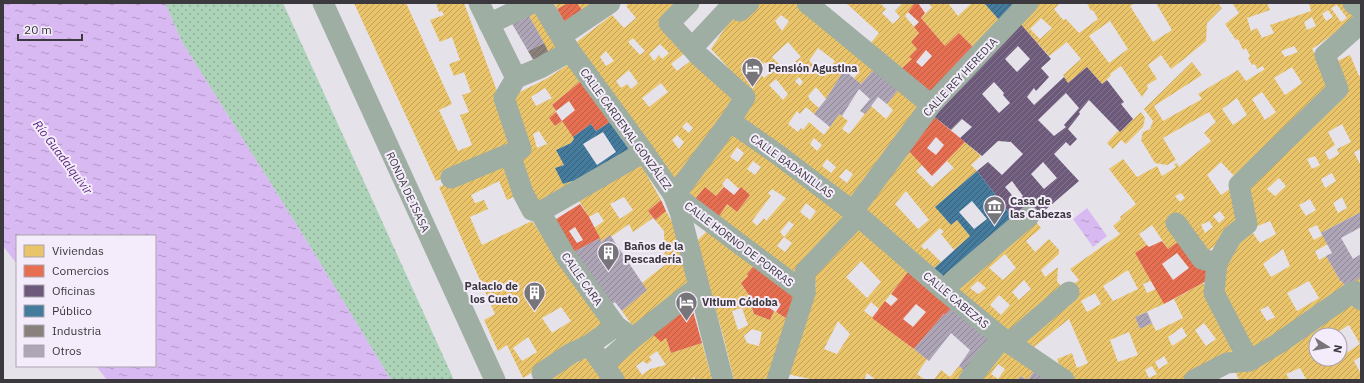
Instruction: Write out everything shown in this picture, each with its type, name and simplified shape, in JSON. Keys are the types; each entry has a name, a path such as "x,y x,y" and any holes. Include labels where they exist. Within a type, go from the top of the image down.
{"street":[{"name":"RONDA DE ISASA","path":"323,3 495,380"},
{"path":"479,3 516,78"},
{"path":"489,24 532,3"},
{"name":"CALLE CARDENAL GONZÁLEZ","path":"541,3 566,44 673,194 680,212 723,380"},
{"path":"451,178 521,149 504,98 516,78 540,68 610,3"},
{"path":"673,194 681,188 730,121 745,97 695,52 669,23 689,3"},
{"path":"695,52 732,5 740,11 748,3"},
{"path":"807,3 931,105"},
{"name":"CALLE REY HEREDIA","path":"778,380 805,293 805,272 854,221 856,207 931,105 1028,3"},
{"path":"1353,3 1361,10"},
{"path":"1249,361 1214,293 1217,263 1232,236 1247,224 1239,185 1338,89 1325,55 1361,23"},
{"name":"CALLE BADANILLAS","path":"730,121 855,213"},
{"path":"540,212 644,152"},
{"name":"CALLE CARA","path":"510,154 523,193 532,210 540,212 566,257 616,326 633,338"},
{"name":"CALLE HORNO DE PORRAS","path":"673,194 805,293"},
{"name":"CALLE CABEZAS","path":"855,213 945,291 1005,340 1064,380"},
{"path":"945,291 954,281 1029,216"},
{"path":"1176,223 1202,259 1217,263"},
{"path":"589,345 609,372 633,338 690,292 699,288"},
{"path":"1194,380 1230,371 1249,361 1279,343 1354,291 1361,300"},
{"path":"969,380 1005,340 1069,292"},
{"path":"542,374 570,354 589,345 616,326"}],"green space":[{"path":"165,3 283,3 454,380 391,380 308,243 182,42"}],"water":[{"name":"Río Guadalquivir","path":"3,3 165,3 182,42 308,243 391,380 107,380 97,367 156,367 156,235 16,235 16,263 3,246"},
{"path":"1087,208 1107,236 1093,247 1073,219"}],"building: Viviendas":[{"path":"354,3 406,3 452,104 439,110 458,151 472,145 460,115 469,112 462,95 471,92 464,72 454,76 449,64 460,60 452,37 440,42 430,20 444,15 442,11 439,12 436,3 464,3 518,147 436,181"},
{"path":"554,3 568,3 557,9"},
{"path":"577,3 602,3 575,22 572,16 582,10"},
{"path":"629,3 682,3 685,53 671,64 677,71 693,59 736,96 678,183 570,47 612,15 624,28 636,18 626,6","holes":["633,38 645,51 640,55 628,42","660,44 669,53 662,59 659,55 654,61 649,54","606,51 614,61 606,66 600,57","629,70 638,83 631,89 627,84 621,88 616,81","661,83 668,92 649,107 642,98","687,122 693,128 689,133 682,127","677,135 684,142 679,149 672,140"]},
{"path":"760,3 795,3 877,66 861,84 854,78 858,73 850,67 847,72 844,70 826,99 816,87 808,96 810,100 819,108 814,114 806,107 800,114 797,111 788,124 798,132 801,128 803,130 809,122 824,135 839,114 848,121 842,129 849,134 871,106 886,119 893,110 887,104 901,86 920,105 852,205 740,119 755,97 711,49 733,16 742,20","holes":["781,15 789,21 782,31 775,21","788,42 801,57 785,70 772,57","818,48 835,61 825,74 809,61","765,62 774,70 764,78 757,70","799,77 803,82 800,86 795,81","776,79 788,94 783,100 769,85","814,138 822,145 817,151 810,144","827,159 836,167 831,173 822,166","846,169 853,174 847,183 839,177"]},
{"path":"846,3 880,3 886,9 882,13 893,24 900,17 895,11 902,3 915,3 905,16 919,33 911,42 917,49 909,57 912,59 900,70 870,44 879,33"},
{"path":"928,3 948,3 958,16 972,3 984,3 1001,22 974,48 959,33 945,46 921,18 932,7"},
{"path":"1036,3 1060,3 1054,9 1063,20 1066,19 1079,33 1098,19 1093,10 1091,11 1087,3 1136,3 1130,6 1153,42 1172,30 1156,3 1218,3 1222,8 1207,23 1206,41 1184,59 1171,69 1161,55 1148,65 1157,79 1147,85 1148,88 1142,97 1121,66 1110,74 1111,75 1102,84 1087,67 1068,83 1063,75 1081,59 1067,42 1049,56 1018,21","holes":["1041,18 1052,28 1040,39 1030,29","1110,21 1128,49 1109,63 1089,36"]},
{"path":"1232,3 1267,3 1270,10 1247,18 1251,31 1257,28 1262,38 1274,33 1270,25 1311,11 1309,3 1344,3 1357,18 1312,49 1334,86 1237,179 1221,162 1207,175 1221,195 1234,186 1245,222 1202,255 1183,238 1168,249 1152,225 1139,234 1147,245 1135,253 1151,281 1143,284 1147,293 1156,289 1164,304 1135,317 1140,329 1152,323 1156,331 1183,318 1174,299 1203,283 1239,347 1187,380 1070,380 1063,375 1057,359 1072,353 1077,368 1088,363 1069,319 1029,351 1016,343 1070,286 1079,280 1070,269 1120,234 1113,226 1121,219 1120,217 1136,204 1109,169 1123,159 1137,177 1157,166 1162,176 1176,167 1174,164 1177,163 1179,167 1211,141 1204,133 1216,122 1209,112 1163,138 1176,160 1167,165 1155,163 1141,140 1143,132 1150,129 1153,121 1144,109 1192,62 1202,75 1154,106 1163,121 1202,99 1198,94 1238,70 1246,81 1265,69 1262,66 1257,69 1255,64 1252,65 1248,58 1250,56 1246,48 1243,50 1238,39 1236,40 1225,24 1239,13","holes":["1337,5 1347,18 1341,22 1331,8","1328,10 1333,17 1326,21 1322,14","1312,17 1316,26 1307,30 1304,22","1294,46 1298,52 1285,57 1281,51","1292,67 1302,83 1285,95 1274,78","1262,92 1276,112 1265,120 1252,99","1237,98 1247,115 1233,125 1222,109","1181,193 1185,198 1180,202 1175,196","1220,211 1225,218 1219,223 1213,216","1209,221 1213,227 1205,233 1201,225","1128,270 1138,289 1113,301 1103,286","1095,293 1101,304 1087,312 1081,301","1204,323 1216,339 1206,346 1195,330","1182,327 1187,336 1172,346 1168,337","1129,332 1138,355 1118,362 1110,340","1164,356 1168,363 1159,369 1155,362","1152,366 1157,374 1149,378 1145,370"]},
{"path":"539,9 560,47 549,53 528,14"},
{"path":"1350,55 1359,76 1361,75 1361,149 1354,152 1361,166 1361,212 1321,233 1317,225 1308,229 1314,240 1323,235 1328,244 1315,251 1319,260 1326,256 1348,292 1256,354 1223,303 1218,267 1250,229 1260,243 1276,234 1270,221 1253,228 1243,186 1336,98 1333,63","holes":["1342,124 1351,142 1337,149 1339,154 1329,160 1325,152 1335,145 1328,132","1315,156 1320,165 1312,169 1307,159","1332,173 1336,181 1325,188 1321,179","1279,178 1286,186 1275,196 1267,189","1342,197 1347,208 1338,213 1333,203","1310,199 1316,210 1306,216 1299,205","1283,249 1290,266 1271,277 1263,264","1309,281 1319,298 1297,311 1287,293","1268,306 1275,317 1267,321 1260,310"]},
{"path":"569,64 581,81 552,105 556,112 549,118 555,126 562,121 574,138 571,143 556,150 564,165 555,168 563,184 572,181 574,186 534,206 515,157 508,98 546,79","holes":["545,88 552,98 536,106 531,97","539,131 547,144 537,148 533,134"]},
{"path":"1141,112 1145,118 1143,127 1126,144 1121,140 1113,149 1107,143 1118,131 1120,132"},
{"path":"733,130 849,214 795,281 718,218 727,204 737,212 750,195 741,187 739,189 727,178 722,184 724,186 716,196 705,187 695,199 687,191","holes":["737,147 744,153 738,162 730,157","753,161 761,167 755,175 747,169","772,189 786,198 766,221 764,218 757,226 752,221 771,196 768,193","806,203 816,211 810,220 800,212","789,221 794,225 784,237 780,232","784,237 792,243 785,252 777,246"]},
{"path":"965,142 981,156 971,165 977,171 935,207 951,225 957,220 970,236 954,250 941,234 944,232 940,228 921,246 925,250 927,248 941,262 929,273 860,209 906,148 922,165 916,171 932,187 954,168 947,161","holes":["906,191 929,220 918,229 895,204"]},
{"path":"508,157 520,194 507,200 499,181 471,195 475,203 484,200 488,209 470,217 482,245 532,221 606,328 523,378 507,345 498,351 484,320 495,314 439,187","holes":["561,307 571,321 552,333 542,318","528,337 537,352 522,361 513,348"]},
{"path":"639,161 661,200 648,211 653,218 633,232 629,224 611,237 610,235 601,242 594,228 604,221 598,212 589,217 578,199","holes":["624,197 633,210 620,219 610,204"]},
{"path":"666,211 674,226 689,288 634,328 622,311 647,290 642,283 665,265 664,231 655,220"},
{"path":"1031,216 1041,228 1026,241 1035,252 1049,239 1059,250 1059,254 1041,270 1045,277 1058,267 1057,281 1064,290 1007,336 951,291","holes":["1005,254 1016,268 1003,280 989,268","1024,280 1031,289 1019,300 1012,292","978,281 986,288 978,294 970,288","999,295 1010,305 1001,315 990,305"]},
{"path":"860,227 908,272 879,309 871,302 864,311 927,359 917,374 925,380 876,380 867,373 864,380 815,380 787,374 816,285 812,273","holes":["861,261 881,282 867,298 846,277","838,321 850,334 837,354 824,349"]},
{"path":"709,229 756,264 741,283 748,294 754,314 770,320 774,311 789,320 770,380 734,380 723,335 696,242","holes":["742,308 748,325 738,330 732,311","752,329 762,332 759,346 747,343 744,336"]},
{"path":"1361,277 1361,294 1353,283"},
{"path":"1352,294 1361,307 1361,356 1354,361 1361,374 1361,380 1304,380 1306,379 1300,368 1286,374 1290,380 1239,380 1235,371"},
{"path":"650,332 661,342 666,338 671,353 702,343 712,379 695,380 695,377 691,380 622,380 613,365","holes":["657,351 666,365 650,369 642,375 636,366 643,361 647,364 652,360 649,357"]},
{"path":"1002,343 1037,367 1028,380 1021,376 1018,380 974,380","holes":["998,364 1005,369 998,379 991,374"]},
{"path":"587,355 606,380 546,380 572,357 577,363"},
{"path":"959,366 969,375 965,380 934,380 941,370 950,377"}],"building: Comercios":[{"path":"568,3 577,3 582,10 572,16 575,22 568,28 557,9"},
{"path":"915,3 918,3 925,13 921,18 945,46 959,33 974,48 930,97 900,70 912,59 909,57 917,49 911,42 919,33 914,27 919,22 908,12","holes":["926,50 932,56 922,67 916,62"]},
{"path":"581,81 610,122 596,131 591,124 573,137 562,121 575,110 569,101 556,111 552,105"},
{"path":"556,112 562,121 555,126 549,118"},
{"path":"932,115 965,142 932,176 906,148","holes":["936,137 944,145 936,155 927,148"]},
{"path":"705,187 716,196 724,187 734,195 741,187 750,195 737,212 727,204 718,218 695,199"},
{"path":"661,200 666,211 655,220 648,211"},
{"path":"580,204 600,238 572,253 553,221","holes":["575,227 583,240 577,243 569,231"]},
{"path":"1183,238 1212,278 1164,304 1135,253 1147,245 1149,247 1162,241 1168,249","holes":["1177,253 1189,268 1173,280 1162,264"]},
{"path":"756,264 796,294 789,320 776,312 781,304 773,299 768,307 774,311 770,320 754,314 748,294 741,283"},
{"path":"911,268 955,304 945,315 944,314 914,349 872,318 885,301 891,306 898,299 891,294","holes":["916,304 926,312 913,327 903,319"]},
{"path":"691,304 702,343 671,353 666,338 661,342 650,332"}],"building: Oficinas":[{"path":"1018,21 1051,59 1041,68 1049,77 1036,91 1034,88 1027,97 1034,105 1064,77 1068,83 1087,67 1102,84 1107,80 1124,102 1121,104 1133,119 1120,132 1089,100 1068,129 1077,139 1070,146 1066,142 1054,154 1079,181 1044,211 1031,216 1018,224 977,171 988,162 1002,175 1023,154 1011,142 998,141 982,156 960,138 972,127 962,119 951,130 932,115","holes":["1018,46 1030,59 1017,72 1005,59","994,82 1004,93 1003,95 1010,103 999,113 982,94","1066,93 1079,108 1064,125 1066,127 1054,136 1038,120","1043,162 1057,178 1044,189 1031,174","1012,181 1023,196 1017,201 1005,187"]}],"building: Público":[{"path":"984,3 1020,3 1001,22"},
{"path":"610,122 631,152 574,186 572,181 563,184 555,168 564,165 556,150 571,143 574,139 573,137 591,124 596,131","holes":["603,132 616,152 597,165 583,144"]},
{"name":"Casa de las Cabezas","path":"977,171 1018,224 943,286 929,273 970,236 957,220 951,225 935,207","holes":["972,201 987,219 974,229 959,212"]}],"building: Industria":[{"path":"544,43 549,53 534,61 528,51"}],"building: Otros":[{"path":"528,14 544,43 528,51 511,22"},
{"path":"877,66 901,86 887,104 878,97 865,114 860,111 870,99 859,89 842,116 839,114 830,127 814,114 826,99 844,70 861,84"},
{"path":"1361,212 1361,227 1341,238 1353,259 1361,254 1361,277 1353,283 1348,292 1326,256 1332,253 1321,233"},
{"name":"Baños de la Pescadería","path":"610,235 647,290 622,311 615,302 609,307 572,253 600,238 601,242"},
{"path":"955,304 997,338 969,375 959,366 970,350 951,333 929,361 914,349 944,314 945,315"},
{"path":"1147,312 1152,323 1140,329 1135,317"},
{"path":"1037,367 1058,380 1028,380"},
{"path":"1021,376 1027,380 1018,380"}],"place":[{"name":"Pensión Agustina","path":"753,88"},
{"name":"Casa de las Cabezas","path":"995,226"},
{"name":"Baños de la Pescadería","path":"608,272"},
{"name":"Palacio de los Cueto","path":"534,312"},
{"name":"Vitium Códoba","path":"687,322"}]}
